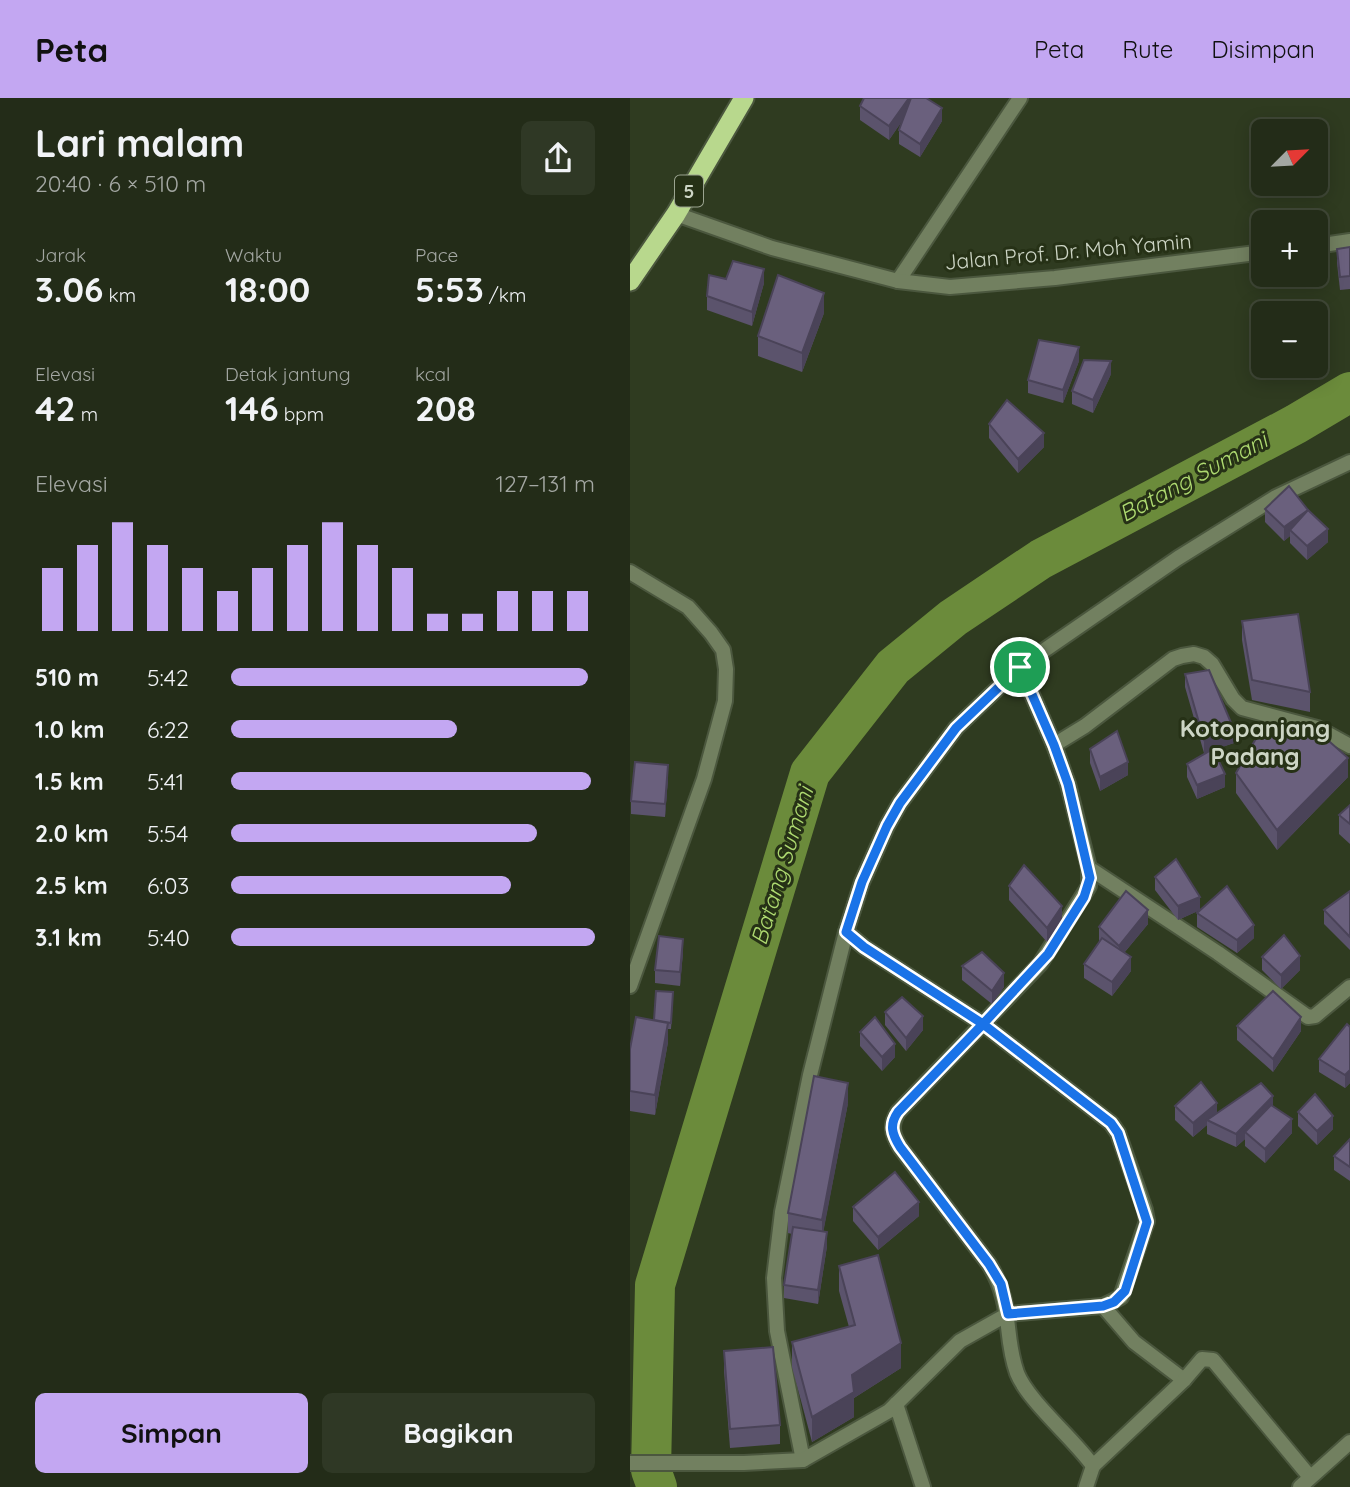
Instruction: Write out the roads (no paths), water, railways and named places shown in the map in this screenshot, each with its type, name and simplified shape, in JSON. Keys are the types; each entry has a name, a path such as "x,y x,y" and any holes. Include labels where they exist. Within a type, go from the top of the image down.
{"highway":[{"name":"5","path":"630,281 676,214 744,98"}],"street":[{"path":"898,281 1020,98"},
{"name":"Jalan Prof. Dr. Moh Yamin","path":"676,214 772,248 898,281 950,287 1055,278 1251,255"},
{"path":"1328,245 1350,242"},
{"path":"803,1460 777,1331 774,1278 782,1212 810,1075 846,932 862,882 887,826 900,803 956,728 1020,667 1178,558 1276,497 1350,462"},
{"path":"630,572 688,607 723,650 726,669 725,701 704,779 630,986"},
{"path":"1054,745 1086,726 1173,659 1194,654 1205,657 1212,664 1233,699 1242,708 1317,729 1350,746"},
{"path":"1020,667 1068,784 1090,878 1084,897 1048,954 898,1112 892,1128 900,1147 989,1264 1001,1284 1014,1360 1021,1381 1093,1465"},
{"path":"1089,868 1218,953 1308,1017 1315,1016 1350,987"},
{"path":"630,1463 803,1460 888,1411 960,1341 1008,1314 1103,1306 1114,1302 1125,1291 1147,1222 1118,1133 1111,1123 983,1024 864,947 846,932"},
{"path":"1103,1306 1134,1342 1184,1380"},
{"path":"1086,1487 1093,1465 1184,1380 1202,1359 1213,1360 1305,1482 1350,1441"},
{"path":"896,1404 923,1487"}],"waterway":[{"name":"Batang Sumani","path":"657,1487 651,1470 655,1285 810,773 893,667 953,618 1041,559 1296,424 1350,392"}],"district":[{"name":"Kotopanjang Padang","path":"1255,743"}]}
